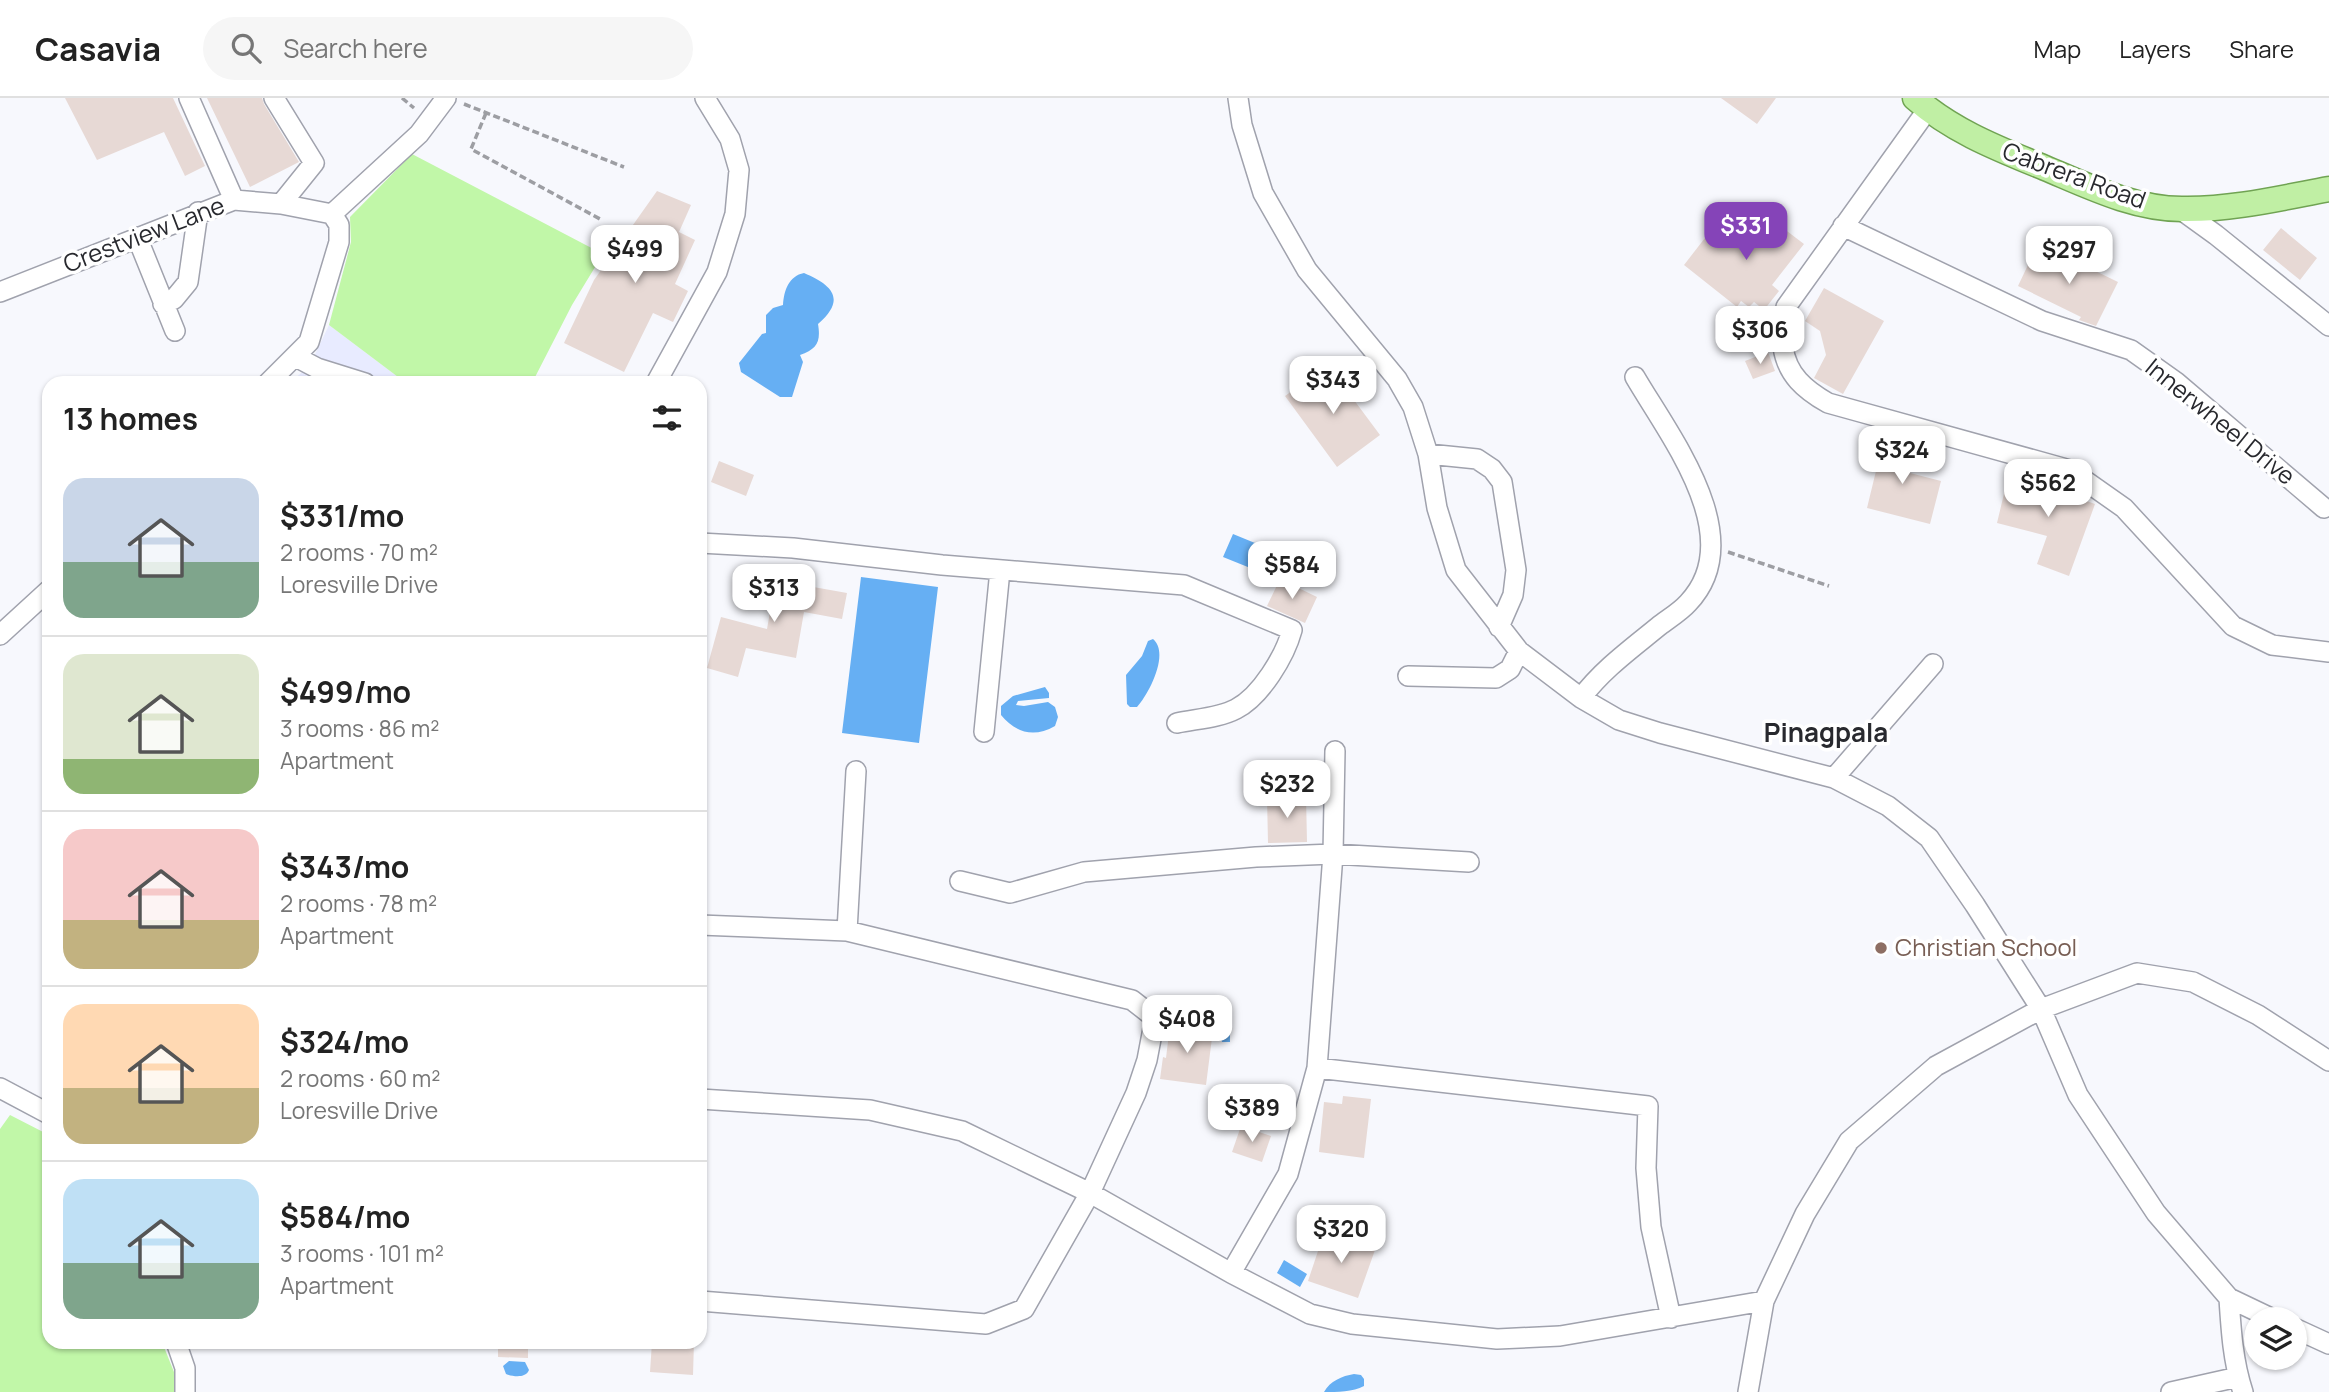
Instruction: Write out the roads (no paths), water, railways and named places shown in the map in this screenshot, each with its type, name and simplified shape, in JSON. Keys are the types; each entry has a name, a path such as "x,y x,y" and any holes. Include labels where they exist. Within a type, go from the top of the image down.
{"main road":[{"name":"Cabrera Road","path":"1921,104 1963,132 2081,184 2134,202 2180,209 2234,206 2329,189"}],"street":[{"path":"189,98 234,200"},
{"path":"274,98 314,163 281,204"},
{"path":"660,376 717,272 735,214 739,170 730,139 705,98"},
{"path":"1238,98 1242,125 1263,193 1307,270 1397,379 1413,407 1428,454 1437,508 1456,570 1519,651 1581,698 1619,720 1834,778 1888,806 1928,838 1975,905 2041,1009 2078,1095 2156,1213 2229,1298 2248,1307"},
{"path":"276,376 309,342 338,242 339,225 332,214 454,100"},
{"path":"1921,104 1843,226 1786,307 1782,347 1792,374 1807,392 1828,403 2070,470 2124,508 2233,626 2272,645 2329,652"},
{"name":"Crestview Lane","path":"0,292 234,200 281,204 332,214"},
{"path":"2180,209 2329,326"},
{"path":"163,304 174,299 187,282 198,212"},
{"name":"Innerwheel Drive","path":"1843,226 2042,321 2131,351 2176,382 2324,508"},
{"path":"137,237 175,331"},
{"path":"296,357 317,368 343,376"},
{"path":"1581,698 1597,678 1689,602 1704,579 1712,547 1706,513 1696,481 1635,377"},
{"path":"1428,454 1477,459 1492,469 1502,482 1516,570 1513,595 1499,626"},
{"path":"707,544 793,548 1000,570 1184,585 1292,630 1288,645 1264,685 1245,702 1235,709 1177,723"},
{"path":"984,732 1000,570"},
{"path":"0,635 42,596"},
{"path":"1408,676 1496,678 1510,669 1519,651"},
{"path":"1834,778 1933,664"},
{"path":"1231,1273 1289,1174 1317,1068 1333,854 1335,751"},
{"path":"846,931 856,771"},
{"path":"960,881 1010,893 1084,872 1256,857 1333,854 1469,862"},
{"path":"707,925 846,931 1132,1000 1155,1018 1147,1060 1136,1093 1090,1193 1024,1309 986,1324 707,1302"},
{"path":"1748,1392 1764,1301 1805,1214 1849,1141 1936,1066 2041,1009 2137,973 2193,982 2258,1015 2329,1061"},
{"path":"1317,1068 1648,1106 1646,1168 1651,1227 1671,1318"},
{"path":"0,1088 42,1110"},
{"path":"707,1099 870,1110 962,1131 1090,1193 1231,1273 1310,1314 1352,1324 1497,1339 1560,1336 1764,1301"},
{"path":"2171,1392 2240,1384 2229,1298"},
{"path":"2307,1334 2329,1344"},
{"path":"178,1349 185,1368 185,1392"}],"water":[{"path":"804,273 828,288 834,300 827,315 818,324 817,344 800,355 803,362 792,397 780,397 741,372 739,363 762,334 766,333 766,315 773,308 783,305 788,284"},
{"path":"1233,534 1284,555 1275,578 1223,557"},
{"path":"861,577 938,587 919,743 842,733"},
{"path":"1153,639 1158,645 1159,654 1156,673 1142,701 1137,707 1130,707 1127,704 1126,675 1142,656 1148,641"},
{"path":"1045,687 1049,698 1018,701 1016,705 1048,702 1055,707 1058,717 1055,726 1040,732 1026,732 1013,726 1001,715 1001,706 1013,696"},
{"path":"1230,1013 1230,1042 1222,1042 1218,1027 1211,1027 1211,1014"},
{"path":"1284,1260 1307,1274 1300,1287 1277,1273"},
{"path":"509,1361 525,1362 529,1370 519,1376 506,1374 503,1366"},
{"path":"1354,1374 1361,1375 1364,1386 1350,1391 1324,1392 1337,1380"}],"place":[{"name":"Christian School","path":"1881,948"}],"district":[{"name":"Pinagpala","path":"1826,733"}]}
